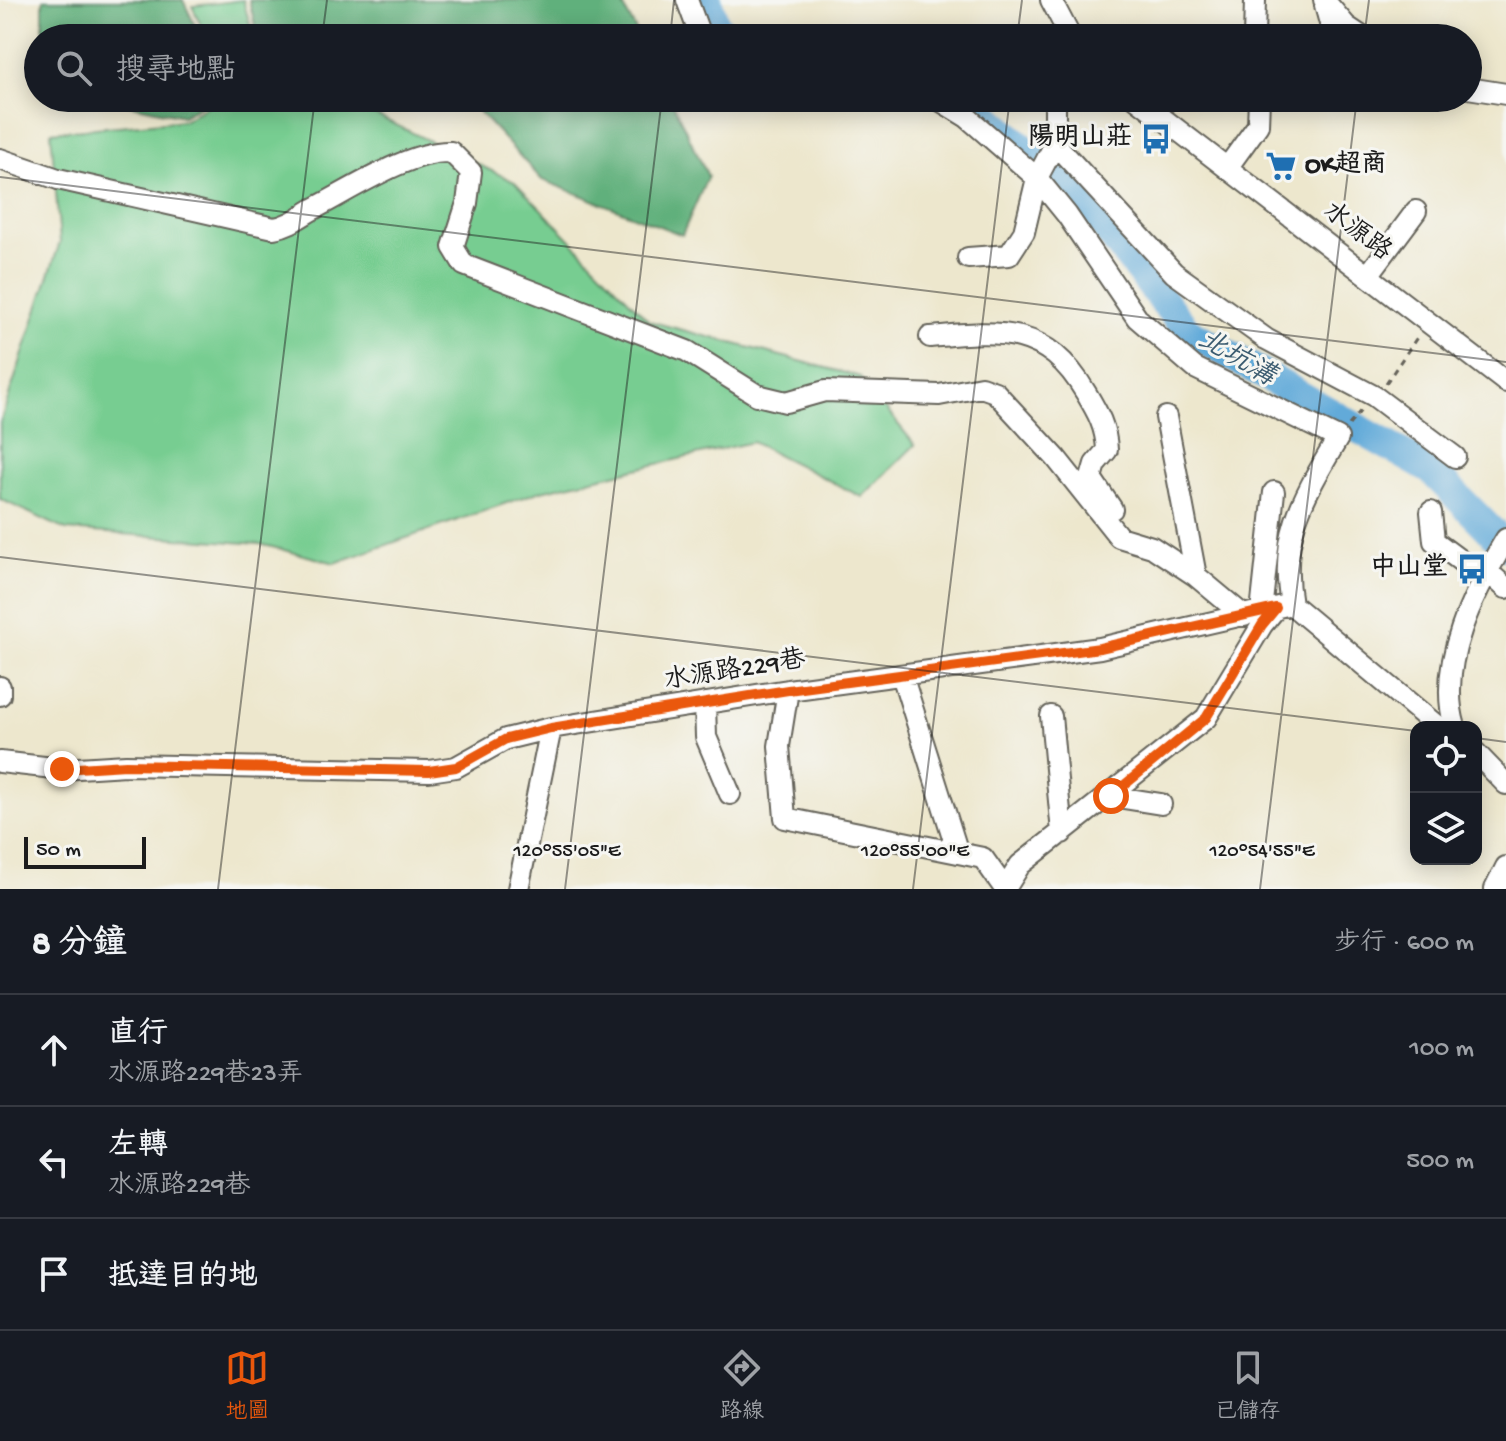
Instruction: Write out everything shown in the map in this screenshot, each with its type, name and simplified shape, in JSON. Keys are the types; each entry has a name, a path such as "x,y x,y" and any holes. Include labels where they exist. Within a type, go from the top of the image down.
{"street":[{"path":"687,0 696,24"},
{"path":"1051,0 1061,24"},
{"path":"1254,24 1255,0"},
{"path":"1324,1 1330,24"},
{"path":"1324,1 1344,24"},
{"path":"1482,90 1506,94"},
{"path":"788,690 779,746 785,818 983,858 1005,889 1020,865 1206,718 1262,625 1286,576 1297,508 1338,438 1195,368 1137,318 1067,215 1037,178 959,112"},
{"path":"968,258 1009,255 1024,232 1037,178 1055,144 1055,112"},
{"name":"水源路","path":"1154,112 1431,321 1506,382"},
{"path":"1227,168 1258,125 1258,112"},
{"path":"1055,144 1174,273 1266,339 1374,396 1455,457"},
{"path":"0,159 58,179 274,228 288,225 315,207 430,151 451,152 471,172 467,203 453,247 464,265 687,351 757,395 786,402 825,391 939,395 981,387 995,392 1056,458 1119,537 1152,547"},
{"path":"1369,274 1416,211"},
{"path":"930,337 987,331 1006,333 1030,338 1061,358 1074,372 1107,429 1107,450 1095,464 1091,478 1126,528 1196,576 1268,610 1429,721"},
{"path":"1166,417 1184,494 1196,576"},
{"path":"1268,610 1274,492"},
{"path":"1431,512 1434,541 1465,564 1487,571 1506,588"},
{"path":"1453,721 1451,679 1461,628 1487,571 1506,539"},
{"name":"水源路229巷","path":"0,762 62,769 126,765 429,771 456,767 506,739 551,728 788,690 1100,648 1268,610"},
{"path":"902,675 958,853"},
{"path":"0,687 0,695"},
{"path":"705,703 706,737 730,794"},
{"path":"1051,716 1062,833"},
{"path":"518,889 551,728"},
{"path":"1482,759 1506,784"},
{"path":"1111,796 1161,804"},
{"path":"1495,889 1506,867"}],"path":[{"path":"1392,377 1389,375 1431,321"},
{"path":"1338,438 1374,396"}],"green space":[{"path":"43,0 183,0 194,24 43,24"},
{"path":"243,0 250,24 200,24 192,6"},
{"path":"249,0 620,0 633,24 255,24"},
{"path":"165,112 189,112 183,116"},
{"path":"198,112 369,112 515,182 649,321 860,377 915,445 862,497 752,442 541,491 335,563 260,544 66,530 0,499 0,423 60,242 51,132 185,120"},
{"path":"479,112 677,112 708,176 682,235 542,180"}],"waterway":[{"name":"北坑溝","path":"707,0 715,24"},
{"name":"北坑溝","path":"982,112 1084,201 1187,331 1431,470 1506,546"}],"place":[{"name":"陽明山莊","path":"1156,139"},
{"name":"OK超商","path":"1281,166"},
{"name":"中山堂","path":"1472,569"}],"route":[{"path":"62,769 126,765 429,771 456,767 481,756 506,739 551,728 788,690 1100,648 1276,608 1262,625 1206,718 1111,796"}]}
